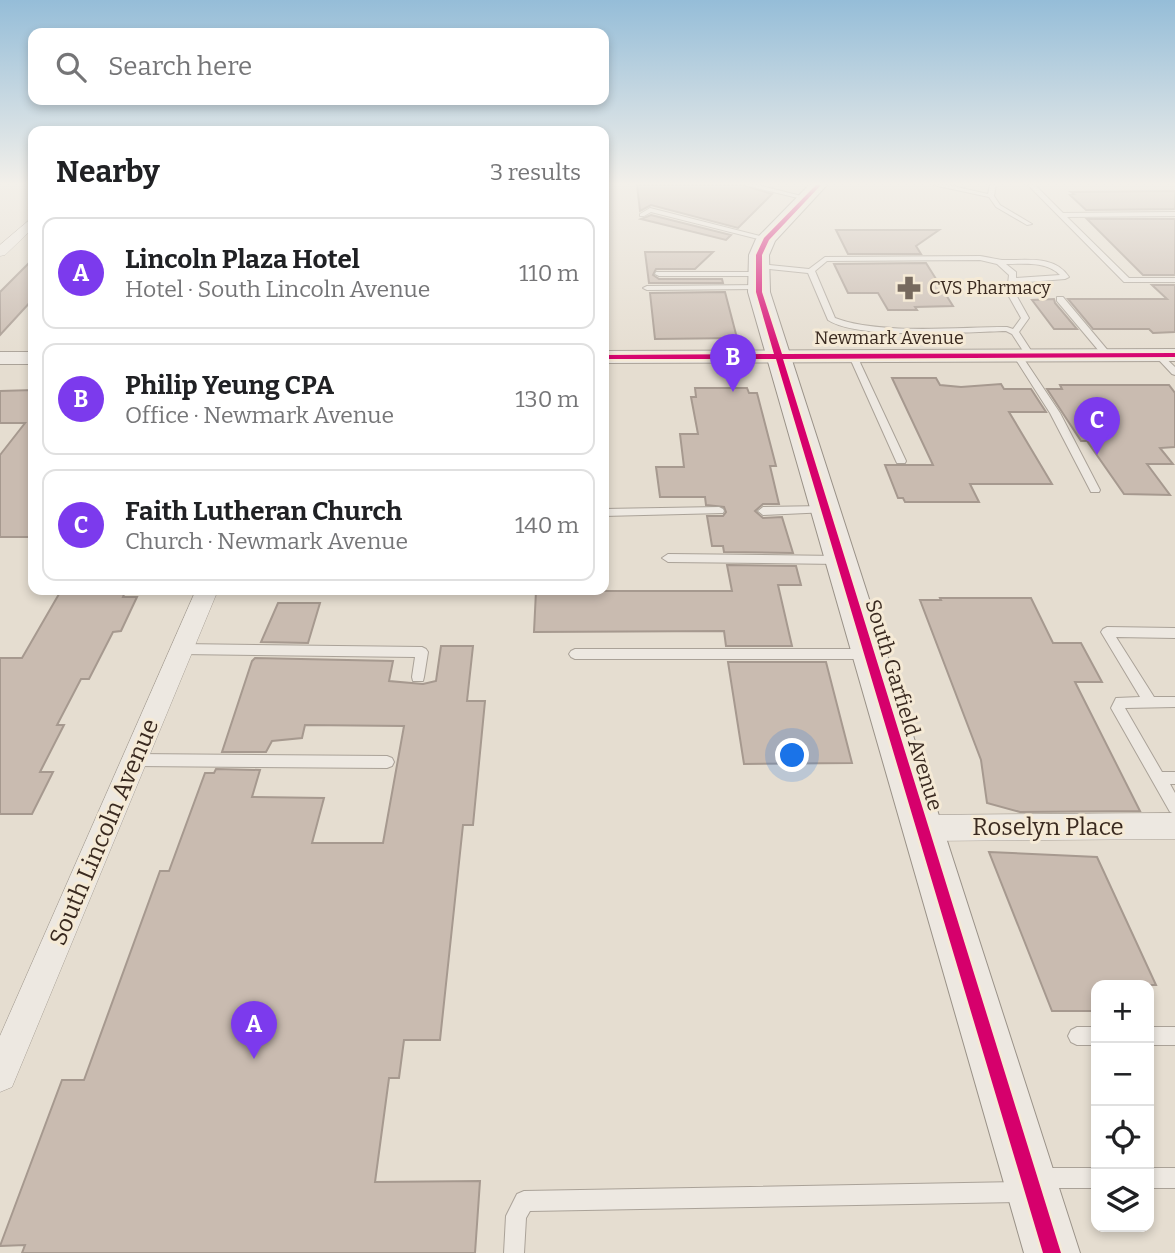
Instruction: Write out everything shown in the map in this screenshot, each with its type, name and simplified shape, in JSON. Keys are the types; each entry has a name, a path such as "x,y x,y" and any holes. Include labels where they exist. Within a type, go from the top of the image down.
{"main road":[{"path":"759,276 759,255 764,243"},
{"name":"South Garfield Avenue","path":"759,276 778,356 824,510 1052,1253"}],"street":[{"name":"Newmark Avenue","path":"609,357 1167,355"},
{"path":"0,358 28,358"},
{"name":"South Lincoln Avenue","path":"0,1075 205,595"},
{"name":"Roselyn Place","path":"921,828 1175,826"}],"lane":[{"path":"1089,243 1127,281 1175,280"},
{"path":"648,288 811,271 825,259 980,258 1050,265 1060,269 1065,277 1012,281"},
{"path":"999,262 1013,274 1011,293 1025,318 1015,332"},
{"path":"811,271 832,320 839,324 864,328 1007,329 1015,332 1024,355 1096,491"},
{"path":"659,274 759,276"},
{"path":"1060,299 1107,355"},
{"path":"1167,355 1175,372"},
{"path":"853,356 901,461"},
{"path":"763,511 824,510"},
{"path":"609,513 719,511"},
{"path":"668,558 839,560"},
{"path":"1150,702 1107,632 1175,633"},
{"path":"181,649 422,652 418,677"},
{"path":"575,654 868,654"},
{"path":"1175,702 1121,702 1118,708 1175,807"},
{"path":"135,760 387,762"},
{"path":"1158,778 1175,778"},
{"path":"1077,1036 1091,1036"},
{"path":"1154,1036 1175,1036"},
{"path":"1154,1178 1175,1178"},
{"path":"514,1253 516,1216 524,1201 1031,1185 1091,1179"}],"building":[{"path":"843,243 920,243 916,246 921,254 848,254"},
{"path":"1111,243 1175,243 1175,275 1143,275"},
{"path":"645,252 713,252 695,269 656,269 653,275 659,279 722,279 723,283 649,283"},
{"name":"CVS Pharmacy","path":"926,263 953,306 888,310 878,293 848,293 834,264"},
{"path":"28,264 28,304 0,335 0,292"},
{"path":"1152,285 1175,285 1175,332 1093,329 1068,299 1167,299"},
{"path":"725,292 737,338 655,339 650,293"},
{"path":"1054,299 1077,329 1054,329 1032,300"},
{"path":"892,378 936,378 940,385 961,387 1001,384 1004,389 1031,389 1046,412 1009,412 1052,484 970,484 979,502 905,502 903,498 898,498 885,465 933,465"},
{"path":"1060,385 1169,385 1175,393 1175,447 1160,448 1173,464 1147,464 1170,495 1124,494 1087,441 1081,441 1047,389 1062,389"},
{"path":"695,388 747,388 749,393 757,393 776,466 770,466 779,504 763,504 755,511 763,518 782,517 793,553 724,552 723,546 712,546 707,516 723,516 726,512 724,507 706,505 705,497 660,497 656,467 684,467 680,434 698,434 691,397 696,397"},
{"path":"28,390 28,537 0,537 0,455 25,423 0,423 0,391"},
{"path":"727,565 796,566 801,585 778,585 792,646 726,646 724,631 534,632 536,595 609,595 609,591 732,591"},
{"path":"58,595 137,597 121,631 113,632 89,679 81,679 57,725 64,725 40,772 53,772 32,814 0,814 0,658 22,658"},
{"path":"940,598 1031,598 1053,643 1081,643 1102,682 1075,682 1140,811 1020,812 987,803 981,760 920,600 941,600"},
{"path":"278,603 320,603 308,643 261,642"},
{"path":"441,646 473,646 467,701 485,701 473,825 463,825 440,1040 404,1040 399,1078 389,1078 375,1182 480,1181 475,1253 22,1253 25,1245 0,1246 62,1080 84,1080 160,871 169,871 205,773 214,773 216,769 260,770 252,797 324,798 312,843 383,843 404,726 305,725 302,738 272,741 266,752 222,752 252,661 255,658 393,661 389,681 423,684 436,681"},
{"path":"728,662 826,662 852,763 744,764"},
{"path":"989,852 1097,857 1154,980 1091,980 1091,1011 1052,1011"}],"cycle path":[{"path":"764,243 759,255 759,292 1052,1253"},
{"path":"609,357 1175,355"}],"place":[{"name":"CVS Pharmacy","path":"909,288"},
{"name":"Philip Yeung CPA","path":"733,392"},
{"name":"Faith Lutheran Church","path":"1097,455"},
{"name":"Lincoln Plaza Hotel","path":"254,1059"}]}
